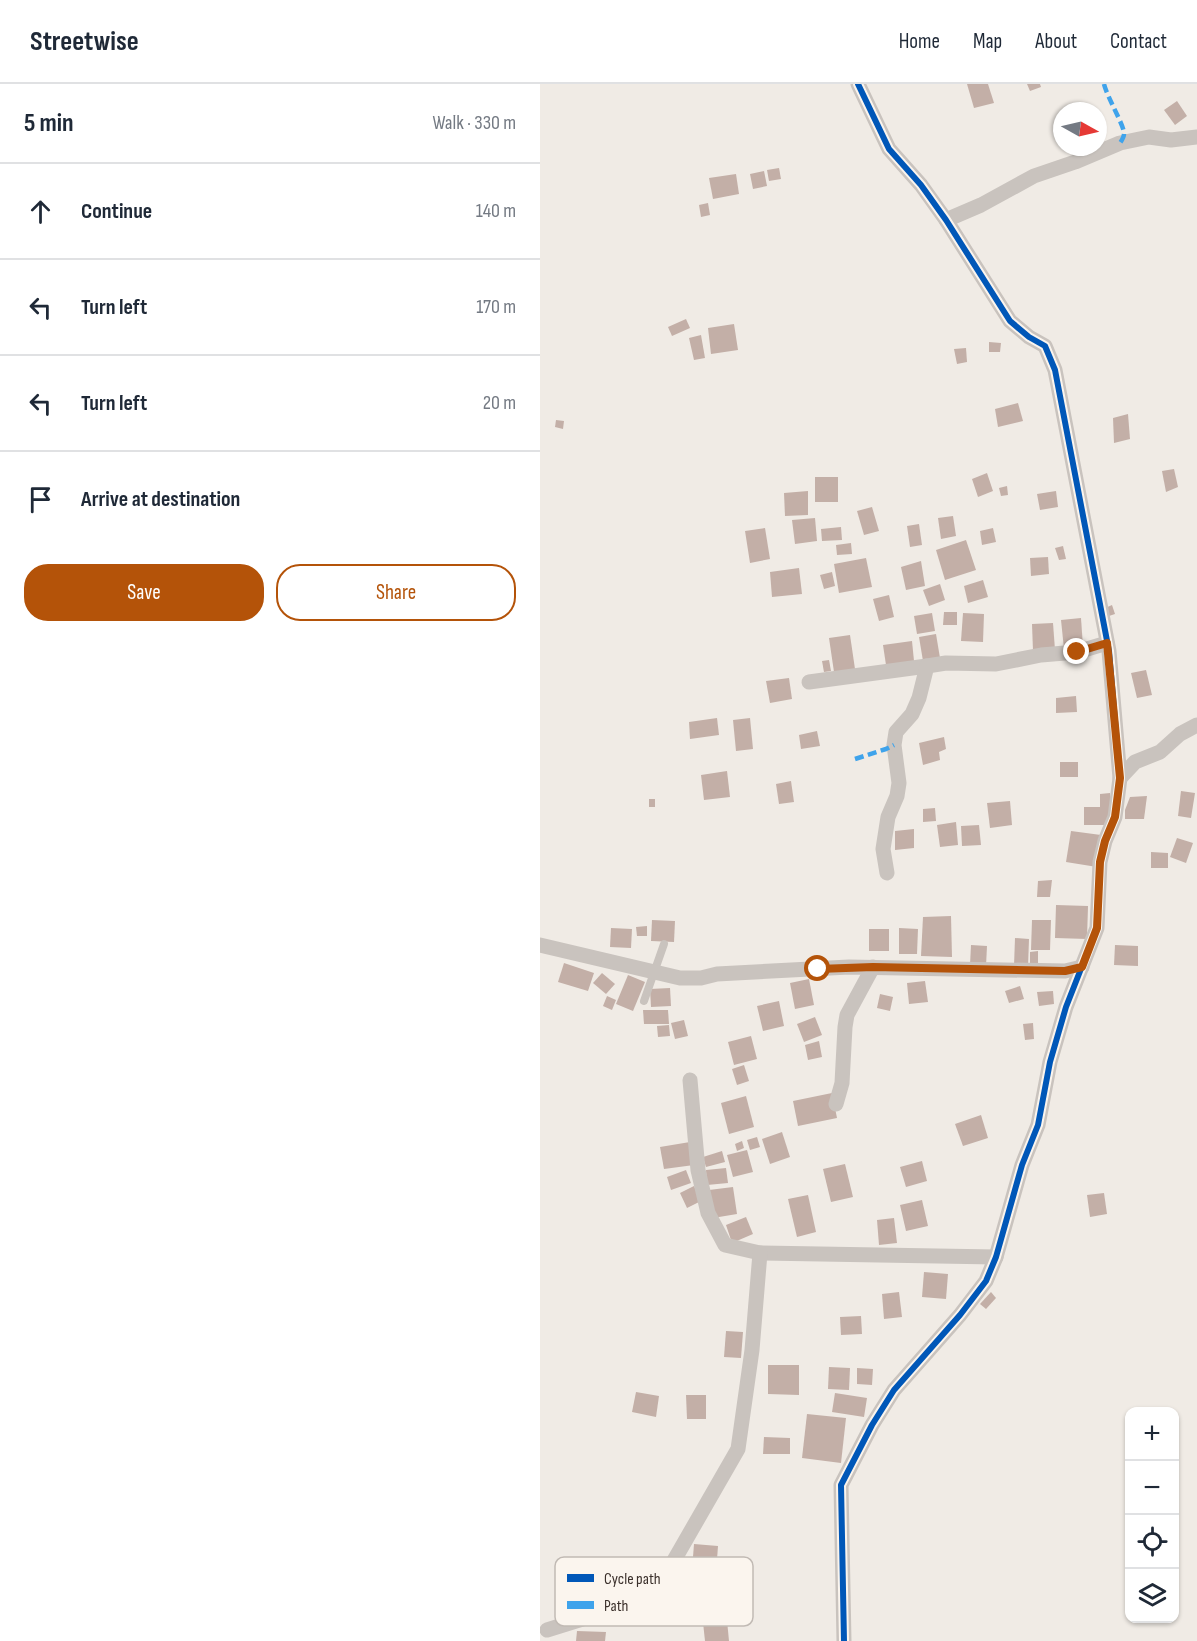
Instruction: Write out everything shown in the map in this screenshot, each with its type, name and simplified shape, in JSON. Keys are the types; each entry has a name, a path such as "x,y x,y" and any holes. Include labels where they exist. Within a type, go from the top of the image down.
{"street":[{"path":"844,1641 842,1485 872,1425 894,1390 960,1316 986,1281 996,1257 1022,1165 1038,1125 1050,1062 1066,1007 1097,928 1100,862 1105,841 1115,817 1120,778 1107,643 1055,370 1045,346 1029,337 1010,321 946,220 921,185 889,149 858,84"},
{"path":"946,220 981,205 1034,176 1120,143 1149,137 1171,140 1197,137"},
{"path":"809,682 946,663 996,664 1041,655 1077,652 1107,643"},
{"path":"887,873 883,849 888,817 897,796 894,745 896,732 912,714 919,698 927,666"},
{"path":"1120,778 1135,762 1160,752 1180,734 1197,725"},
{"path":"540,945 680,978 701,978 717,974 873,967 1065,971 1082,967"},
{"path":"836,1104 842,1083 844,1028 847,1016 873,967"},
{"path":"690,1080 698,1170 708,1214 725,1245 760,1253 996,1257"},
{"path":"676,1557 738,1449 752,1350 760,1253"},
{"path":"546,1634 569,1626"}],"lane":[{"path":"644,1001 664,944"}],"building":[{"path":"967,84 988,84 994,103 974,108"},
{"path":"1027,84 1040,84 1041,87 1030,91"},
{"path":"1177,101 1187,116 1175,125 1164,110"},
{"path":"779,168 781,179 769,181 767,170"},
{"path":"764,171 767,186 753,189 750,174"},
{"path":"736,174 739,194 713,199 709,178"},
{"path":"708,203 710,215 701,217 699,205"},
{"path":"686,319 690,328 672,336 668,327"},
{"path":"734,324 738,350 711,354 708,328"},
{"path":"701,335 705,358 694,360 689,338"},
{"path":"989,342 1001,343 1000,352 989,352"},
{"path":"966,348 967,362 957,364 954,349"},
{"path":"1018,403 1023,421 998,427 995,409"},
{"path":"1128,414 1130,439 1114,443 1113,418"},
{"path":"556,420 564,421 563,429 555,427"},
{"path":"1174,469 1178,487 1166,492 1162,471"},
{"path":"987,473 993,491 978,497 972,479"},
{"path":"815,477 838,477 838,502 815,502"},
{"path":"1007,486 1008,495 1001,496 999,488"},
{"path":"808,491 808,515 785,516 784,493"},
{"path":"1056,491 1058,507 1040,510 1037,494"},
{"path":"872,507 879,531 864,535 857,511"},
{"path":"953,516 956,536 941,539 938,518"},
{"path":"815,518 817,541 795,544 792,520"},
{"path":"919,524 922,545 910,547 907,526"},
{"path":"841,527 842,540 822,541 821,529"},
{"path":"765,528 770,559 750,563 745,531"},
{"path":"993,528 996,542 982,545 980,531"},
{"path":"966,540 976,570 945,580 936,550"},
{"path":"851,543 852,554 837,555 836,545"},
{"path":"1063,546 1066,559 1059,560 1055,548"},
{"path":"1048,557 1049,574 1031,576 1030,558"},
{"path":"866,558 872,587 839,593 834,564"},
{"path":"921,561 925,586 906,590 901,567"},
{"path":"799,568 802,594 772,597 770,572"},
{"path":"832,572 835,586 824,589 820,575"},
{"path":"983,580 988,597 968,603 964,586"},
{"path":"940,584 945,600 929,606 923,590"},
{"path":"889,595 894,617 879,621 873,599"},
{"path":"1112,605 1115,614 1106,617 1103,609"},
{"path":"944,612 957,612 957,625 943,625"},
{"path":"932,613 935,631 917,634 914,616"},
{"path":"963,613 984,614 983,642 961,641"},
{"path":"1081,618 1083,647 1064,649 1061,620"},
{"path":"1053,623 1055,650 1033,651 1032,624"},
{"path":"936,634 940,658 923,661 919,637"},
{"path":"850,635 855,669 834,672 829,638"},
{"path":"912,641 914,661 886,665 883,645"},
{"path":"829,660 831,671 824,672 822,661"},
{"path":"1146,670 1152,695 1137,698 1131,673"},
{"path":"789,678 792,699 770,703 766,681"},
{"path":"1076,696 1077,712 1056,713 1056,698"},
{"path":"717,718 719,735 690,739 689,722"},
{"path":"750,718 753,749 736,751 733,720"},
{"path":"817,731 820,746 801,749 799,735"},
{"path":"944,737 946,749 939,752 940,760 923,765 919,743"},
{"path":"1060,762 1078,762 1078,777 1060,777"},
{"path":"727,771 730,797 704,800 701,775"},
{"path":"791,781 794,802 779,804 776,784"},
{"path":"1181,791 1195,793 1191,818 1178,816"},
{"path":"1110,793 1111,825 1084,825 1084,807 1100,807 1100,794"},
{"path":"1147,796 1144,819 1125,819 1125,810 1130,797"},
{"path":"649,799 655,799 655,807 649,807"},
{"path":"1010,801 1012,825 990,828 987,803"},
{"path":"935,808 936,821 923,822 923,809"},
{"path":"956,822 958,845 940,847 937,825"},
{"path":"979,825 981,845 962,846 961,826"},
{"path":"914,829 914,848 895,850 895,831"},
{"path":"1071,831 1101,835 1097,867 1066,862"},
{"path":"1177,838 1193,843 1186,863 1170,857"},
{"path":"1151,852 1168,853 1168,868 1151,868"},
{"path":"1052,880 1050,897 1037,897 1038,881"},
{"path":"1056,905 1088,906 1087,939 1055,938"},
{"path":"951,916 952,957 921,956 923,917"},
{"path":"652,920 675,921 674,942 651,941"},
{"path":"1032,920 1051,920 1050,950 1031,950"},
{"path":"647,926 647,936 637,936 636,927"},
{"path":"611,928 632,929 631,948 610,947"},
{"path":"899,928 918,929 917,954 899,954"},
{"path":"869,929 889,929 889,951 869,951"},
{"path":"1015,938 1029,939 1028,967 1014,966"},
{"path":"971,945 987,946 986,966 970,965"},
{"path":"1115,945 1138,946 1138,966 1114,965"},
{"path":"1038,951 1038,964 1030,965 1030,952"},
{"path":"564,963 594,973 588,991 558,982"},
{"path":"602,973 615,984 606,994 593,983"},
{"path":"628,975 645,982 633,1011 616,1004"},
{"path":"809,979 814,1005 795,1009 790,983"},
{"path":"925,981 928,1002 909,1004 907,983"},
{"path":"1020,986 1024,999 1009,1003 1005,991"},
{"path":"670,988 671,1006 651,1007 650,989"},
{"path":"1053,991 1054,1004 1039,1006 1037,992"},
{"path":"880,994 893,997 890,1011 877,1008"},
{"path":"607,996 616,1000 612,1010 603,1006"},
{"path":"779,1001 784,1026 763,1031 757,1006"},
{"path":"643,1010 668,1010 669,1024 644,1024"},
{"path":"815,1017 822,1035 804,1042 797,1024"},
{"path":"684,1020 688,1036 675,1039 671,1023"},
{"path":"1033,1023 1034,1039 1025,1040 1023,1024"},
{"path":"669,1025 670,1036 658,1037 657,1026"},
{"path":"751,1036 757,1059 734,1065 728,1042"},
{"path":"819,1041 822,1057 808,1060 805,1045"},
{"path":"744,1065 749,1081 737,1085 732,1069"},
{"path":"832,1093 837,1118 798,1126 793,1101"},
{"path":"746,1096 754,1127 729,1134 721,1103"},
{"path":"981,1115 988,1138 963,1146 955,1124"},
{"path":"782,1132 790,1157 770,1164 762,1139"},
{"path":"757,1137 760,1147 750,1150 747,1140"},
{"path":"742,1141 744,1148 737,1151 735,1144"},
{"path":"690,1142 694,1165 664,1169 660,1147"},
{"path":"747,1150 753,1172 733,1177 727,1155"},
{"path":"722,1151 725,1162 706,1167 703,1157"},
{"path":"922,1161 927,1181 906,1187 900,1167"},
{"path":"845,1164 853,1197 831,1202 823,1169"},
{"path":"726,1168 728,1183 707,1185 706,1170"},
{"path":"686,1170 691,1183 671,1190 667,1177"},
{"path":"694,1186 701,1201 687,1208 680,1193"},
{"path":"733,1187 737,1214 713,1218 709,1190"},
{"path":"1104,1193 1107,1214 1090,1217 1087,1195"},
{"path":"808,1195 816,1232 797,1237 788,1199"},
{"path":"922,1200 928,1226 906,1231 900,1205"},
{"path":"746,1217 753,1234 732,1243 726,1225"},
{"path":"894,1218 897,1243 879,1245 877,1220"},
{"path":"924,1272 948,1274 946,1299 922,1297"},
{"path":"899,1292 902,1317 884,1319 882,1294"},
{"path":"991,1292 996,1298 986,1309 980,1304"},
{"path":"861,1316 862,1334 841,1335 840,1317"},
{"path":"726,1331 743,1332 741,1358 724,1357"},
{"path":"768,1365 799,1365 799,1395 768,1394"},
{"path":"829,1367 850,1368 849,1390 828,1389"},
{"path":"857,1368 873,1369 872,1385 857,1384"},
{"path":"636,1392 659,1396 656,1417 632,1412"},
{"path":"835,1393 867,1398 864,1417 832,1412"},
{"path":"686,1395 706,1395 706,1419 687,1419"},
{"path":"807,1414 846,1418 841,1463 802,1458"},
{"path":"764,1437 790,1438 790,1454 763,1454"},
{"path":"694,1544 718,1546 717,1557 693,1557"},
{"path":"703,1626 728,1626 729,1641 705,1641"},
{"path":"577,1631 606,1632 605,1641 576,1641"}],"marked path":[{"path":"1104,84 1124,130 1120,143"},
{"path":"855,759 894,745"}],"cycle path":[{"path":"844,1641 841,1485 872,1425 894,1390 960,1315 986,1281 996,1257 1022,1165 1038,1125 1050,1062 1066,1007 1097,928 1100,862 1105,841 1115,817 1120,778 1109,651 1055,370 1045,346 1029,337 1010,321 946,220 921,185 889,149 858,84"}],"route":[{"path":"818,969 873,967 1065,971 1082,967 1097,928 1100,862 1105,841 1115,817 1120,778 1107,643 1077,652"}]}
